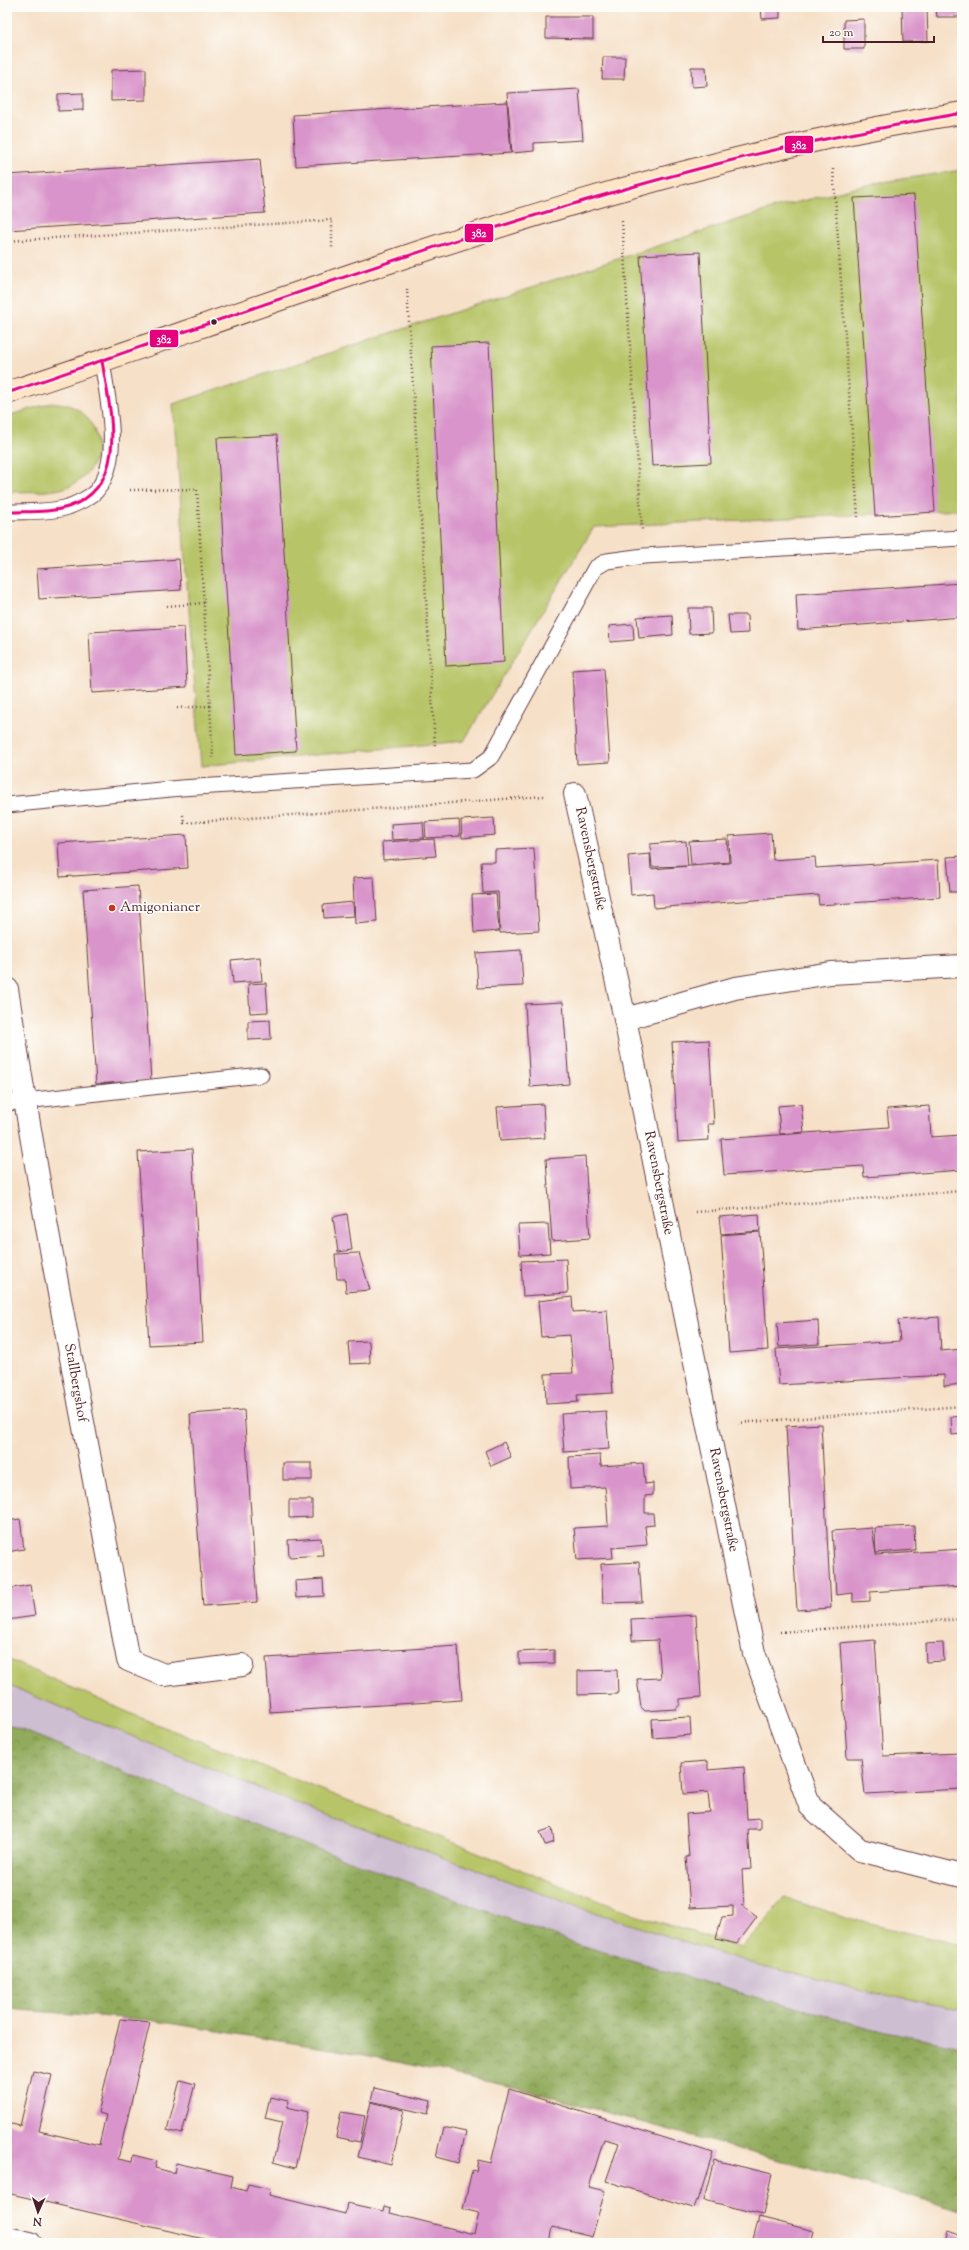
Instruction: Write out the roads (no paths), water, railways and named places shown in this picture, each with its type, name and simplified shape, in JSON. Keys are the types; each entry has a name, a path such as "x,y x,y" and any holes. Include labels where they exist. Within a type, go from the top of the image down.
{"street":[{"path":"7,393 542,212 730,160 879,126 962,114"},
{"name":"Ravensbergstraße","path":"576,794 625,1019 754,1653 810,1806 860,1850 962,1876"},
{"path":"625,1019 735,988 831,973 962,966"},
{"name":"Stallbergshof","path":"7,989 16,1102 128,1660 164,1676 242,1665"},
{"path":"7,2238 30,2243"}],"lane":[{"path":"7,512 49,510 69,507 97,491 109,467 112,432 102,361"},
{"path":"7,805 215,786 473,770 491,757 595,568 606,561 644,556 860,545 962,538"},
{"path":"16,1102 261,1074"}],"place":[{"name":"Amigonianer","path":"112,908"}]}
